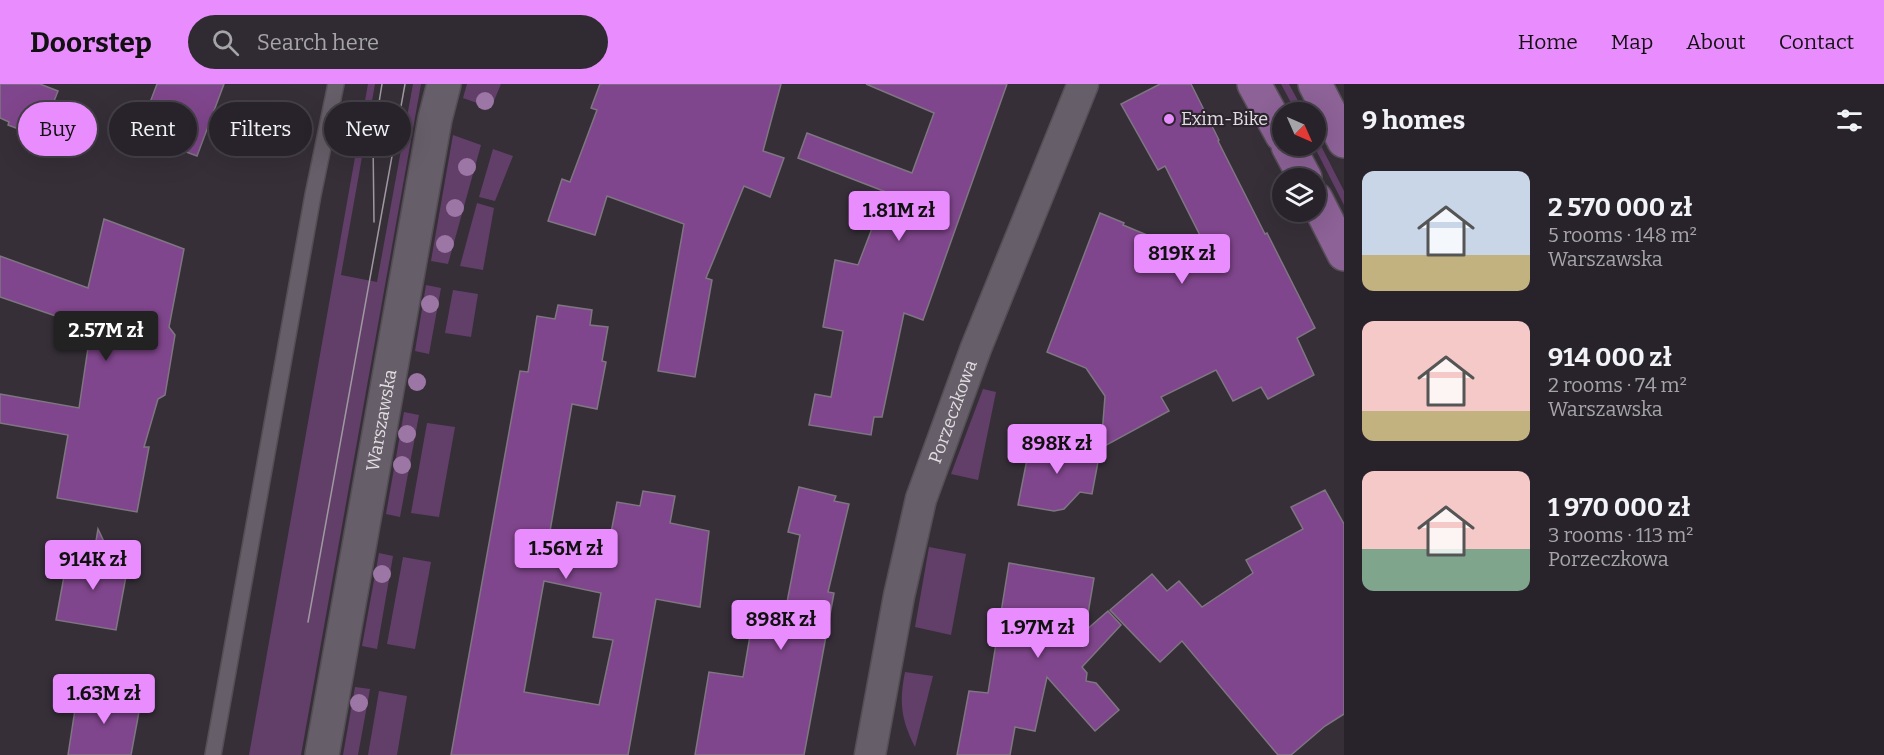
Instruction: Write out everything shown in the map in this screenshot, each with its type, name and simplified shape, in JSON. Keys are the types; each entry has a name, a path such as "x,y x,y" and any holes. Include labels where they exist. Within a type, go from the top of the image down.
{"main road":[{"path":"1254,84 1272,117"},
{"path":"1315,84 1344,141"},
{"path":"1326,219 1344,254"}],"street":[{"name":"Warszawska","path":"322,755 433,130 444,84"},
{"name":"Porzeczkowa","path":"870,755 899,596 921,499 976,348 1083,84"}],"lane":[{"path":"213,755 313,195 336,84"}],"shaded area":[{"path":"368,84 375,84 372,102 365,102"},
{"path":"413,84 421,84 411,140 410,102"},
{"path":"467,84 501,84 491,108 463,98"},
{"path":"1281,84 1289,84 1299,102 1291,102"},
{"path":"453,135 481,145 448,264 431,261"},
{"path":"493,149 513,156 495,201 479,197"},
{"path":"355,156 362,156 341,275 377,282 400,156 408,156 301,755 249,755"},
{"path":"1319,156 1326,156 1344,191 1344,205 1326,168"},
{"path":"477,203 494,208 483,270 460,266"},
{"path":"426,285 441,288 429,354 415,351"},
{"path":"453,290 478,294 471,337 445,333"},
{"path":"983,389 996,392 978,480 951,474"},
{"path":"404,412 419,415 400,517 386,514"},
{"path":"427,423 455,427 439,517 411,513"},
{"path":"929,547 966,554 951,635 915,627"},
{"path":"379,553 393,556 377,649 362,646"},
{"path":"403,557 431,562 415,649 387,644"},
{"path":"905,672 933,676 915,747 902,711"},
{"path":"355,687 370,689 358,755 343,755"},
{"path":"379,691 407,696 397,755 368,755"}],"building":[{"path":"0,84 40,84 58,91 54,102 18,102 18,129 8,125 9,122 0,118"},
{"path":"157,84 224,84 217,102 209,102 209,124 197,156 197,102 150,102"},
{"path":"600,84 781,84 763,151 784,158 770,197 744,186 706,278 712,280 695,377 658,371 684,224 607,196 595,235 548,221 562,179 570,182 597,110 591,108"},
{"path":"866,84 1007,84 923,320 904,313 882,417 874,417 871,435 809,425 815,394 831,397 843,331 823,327 835,260 858,265 886,192 798,158 807,133 912,173 934,113"},
{"path":"1160,84 1191,84 1265,234 1267,233 1315,328 1297,338 1314,375 1268,399 1261,387 1233,401 1216,370 1161,397 1169,411 1101,448 1105,396 1086,368 1047,352 1100,213 1214,263 1165,166 1158,170 1121,104"},
{"path":"104,219 184,249 169,327 175,335 165,395 158,399 144,447 149,447 137,512 57,498 68,435 0,423 0,394 79,408 91,328 0,297 0,256 88,288"},
{"path":"558,305 592,310 590,325 608,327 602,361 606,362 597,409 572,404 549,537 608,548 617,502 640,506 643,491 675,496 670,523 709,531 700,607 656,599 628,755 451,755 520,371 528,372 537,316 555,319","holes":["544,581 601,593 593,637 613,640 599,705 524,692"]},
{"path":"1031,439 1100,451 1092,494 1080,492 1064,509 1054,511 1018,505"},
{"path":"799,487 836,496 834,501 849,504 828,592 834,593 804,755 695,755 709,672 743,677 753,618 783,623 800,535 788,532"},
{"path":"1325,490 1344,524 1344,714 1325,726 1291,755 1278,755 1182,641 1160,662 1110,610 1152,574 1167,591 1179,581 1202,607 1253,573 1246,560 1303,529 1291,507"},
{"path":"98,529 117,569 127,571 116,630 56,620 67,560 92,565"},
{"path":"1009,563 1094,578 1085,631 1108,611 1121,625 1082,667 1087,673 1086,681 1096,683 1119,710 1095,731 1047,677 1035,731 1015,727 1010,755 957,755 969,691 988,693"},
{"path":"78,690 141,701 131,755 68,755"}],"tram line":[{"path":"374,222 373,140 382,84"},
{"path":"308,622 405,84"}],"place":[{"name":"Exim-Bike","path":"1169,119"}]}
